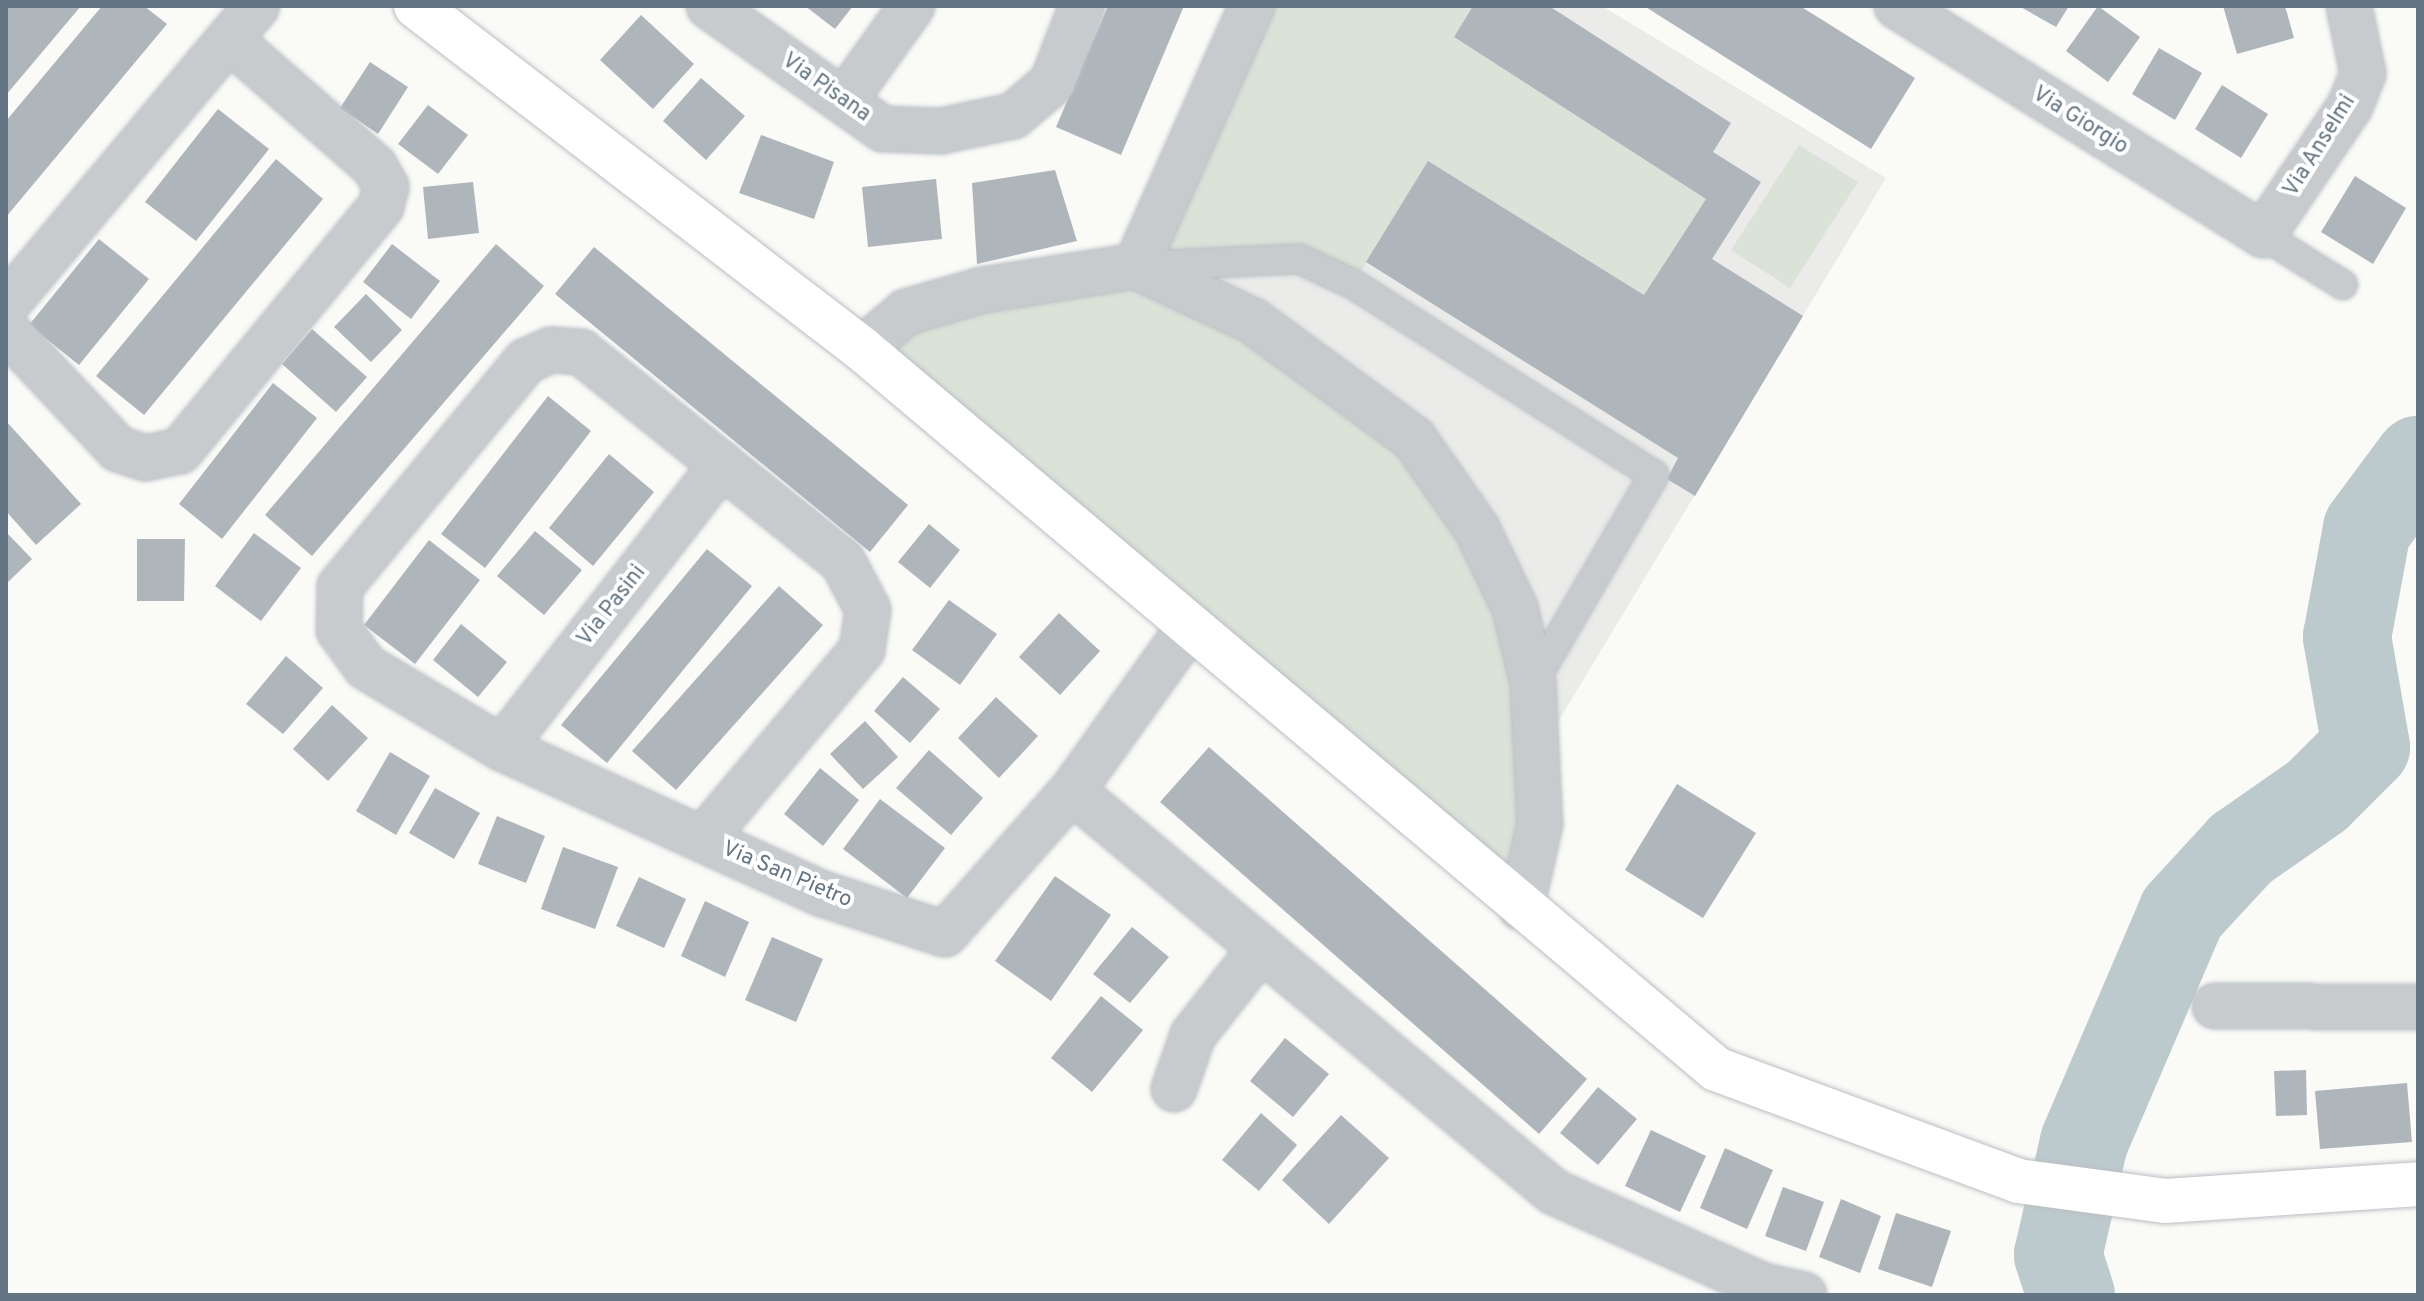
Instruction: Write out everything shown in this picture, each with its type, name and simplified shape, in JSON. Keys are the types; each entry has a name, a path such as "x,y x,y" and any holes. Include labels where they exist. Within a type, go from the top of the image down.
{"street":[{"path":"6,305 257,6"},
{"path":"416,6 862,349 1521,908 1716,1069 2018,1181 2165,1201 2418,1184"},
{"name":"Via Pisana","path":"709,6 883,129 941,131 1013,116 1052,83 1082,6"},
{"path":"844,101 912,6"},
{"path":"1136,266 1252,6"},
{"name":"Via Giorgio","path":"1897,6 1949,20 2263,235"},
{"name":"Via Anselmi","path":"2263,235 2350,106 2363,74 2349,6"},
{"path":"6,330 118,449 146,458 180,451 381,206 386,187 375,167 229,39"},
{"path":"862,349 906,312 982,290 1136,266 1253,321 1414,439 1477,529 1515,608 1533,683 1540,824 1521,908"},
{"name":"Via San Pietro","path":"722,464 581,352 551,350 526,361 340,587 339,630 366,667 502,748 823,894 945,934 1072,791 1190,626"},
{"path":"704,838 862,650 868,610 843,562 722,464"},
{"name":"Via Pasini","path":"502,748 722,464"},
{"path":"1072,791 1259,951 1554,1192 1775,1292"},
{"path":"1174,1089 1193,1035 1259,951"},
{"path":"2215,1006 2418,1007"}],"lane":[{"path":"2263,235 2343,285"},
{"path":"1136,266 1299,259 1353,284 1654,475 1533,683"}],"shaded area":[{"path":"1252,6 1602,6 1886,178 1541,750 1136,266"},
{"path":"1252,6 1473,6 1454,37 1706,199 1644,295 1429,162 1353,284 1299,259 1139,266 1414,439 1515,608 1521,908 863,349 906,312 1136,266"},
{"path":"1799,145 1858,182 1790,288 1731,250"}],"building":[{"path":"6,6 81,6 6,95"},
{"path":"102,6 144,6 167,24 6,217 6,121"},
{"path":"805,6 853,6 835,29"},
{"path":"1108,6 1184,6 1121,155 1056,127"},
{"path":"1473,6 1549,6 1731,123 1713,152 1761,182 1712,259 1803,316 1695,496 1667,479 1678,458 1366,262 1428,161 1644,295 1706,199 1454,37"},
{"path":"1644,6 1800,6 1915,78 1871,149"},
{"path":"2019,6 2069,6 2056,27"},
{"path":"2098,6 2140,37 2108,82 2066,51"},
{"path":"2223,6 2285,6 2294,38 2237,54"},
{"path":"641,15 694,64 653,109 600,60"},
{"path":"2159,48 2202,73 2175,120 2132,94"},
{"path":"370,62 408,87 378,134 340,108"},
{"path":"701,78 745,116 706,160 663,121"},
{"path":"2222,85 2268,114 2241,158 2195,129"},
{"path":"428,105 468,135 438,174 398,144"},
{"path":"218,109 269,149 196,241 145,202"},
{"path":"761,135 834,162 814,219 739,193"},
{"path":"276,159 323,199 144,415 96,376"},
{"path":"1055,170 1077,241 977,264 972,183"},
{"path":"2355,176 2406,208 2373,264 2321,232"},
{"path":"936,179 942,239 868,247 862,187"},
{"path":"473,182 479,233 428,239 423,187"},
{"path":"99,239 149,279 79,365 29,325"},
{"path":"392,244 440,281 411,319 363,282"},
{"path":"496,244 544,286 312,556 265,515"},
{"path":"594,247 908,505 870,552 555,294"},
{"path":"366,294 402,330 371,362 334,327"},
{"path":"312,329 367,377 336,412 282,364"},
{"path":"273,383 317,418 222,539 179,504"},
{"path":"548,396 591,431 485,568 441,534"},
{"path":"6,421 81,504 36,545 6,511"},
{"path":"609,454 654,492 593,566 549,528"},
{"path":"929,524 960,550 930,588 898,562"},
{"path":"535,531 582,570 544,615 497,576"},
{"path":"6,532 32,559 6,584"},
{"path":"254,533 301,568 261,621 215,586"},
{"path":"137,539 185,539 184,601 137,601"},
{"path":"429,540 480,580 415,664 364,625"},
{"path":"707,549 752,586 607,763 561,725"},
{"path":"779,586 823,625 676,790 632,751"},
{"path":"949,600 997,634 960,685 912,650"},
{"path":"1059,613 1100,651 1060,695 1019,657"},
{"path":"461,624 507,662 478,697 433,660"},
{"path":"286,656 323,688 283,734 246,704"},
{"path":"903,677 940,709 910,743 874,711"},
{"path":"996,697 1038,736 999,778 958,738"},
{"path":"332,705 368,738 328,781 293,749"},
{"path":"865,721 898,757 863,789 830,754"},
{"path":"1209,747 1587,1079 1539,1134 1160,802"},
{"path":"929,750 983,798 951,835 896,788"},
{"path":"390,752 430,776 396,835 356,811"},
{"path":"820,768 859,800 823,846 784,814"},
{"path":"1677,784 1756,833 1703,918 1625,870"},
{"path":"435,788 480,813 454,859 409,833"},
{"path":"880,799 945,848 907,898 843,849"},
{"path":"497,816 545,836 526,883 478,864"},
{"path":"563,847 618,867 595,929 541,909"},
{"path":"1055,876 1111,915 1051,1001 995,961"},
{"path":"639,877 686,899 664,948 616,926"},
{"path":"705,901 749,922 725,977 681,956"},
{"path":"1132,927 1169,957 1130,1003 1093,974"},
{"path":"772,937 823,959 796,1022 745,1000"},
{"path":"1101,996 1143,1030 1092,1092 1051,1058"},
{"path":"1285,1038 1329,1074 1293,1117 1250,1081"},
{"path":"2306,1070 2307,1115 2276,1116 2274,1071"},
{"path":"2407,1083 2412,1142 2320,1149 2315,1091"},
{"path":"1598,1087 1637,1119 1598,1165 1560,1133"},
{"path":"1261,1113 1297,1145 1259,1191 1222,1160"},
{"path":"1341,1115 1389,1158 1329,1224 1282,1180"},
{"path":"1651,1130 1706,1156 1680,1212 1625,1186"},
{"path":"1725,1148 1773,1170 1747,1229 1700,1208"},
{"path":"1783,1187 1824,1202 1806,1251 1765,1236"},
{"path":"1841,1199 1881,1216 1860,1273 1819,1257"},
{"path":"1896,1213 1951,1231 1932,1287 1878,1269"}],"waterway":[{"path":"2071,1295 2058,1255 2084,1142 2182,913 2241,849 2318,795 2366,747 2347,637 2367,529 2418,460"}]}
